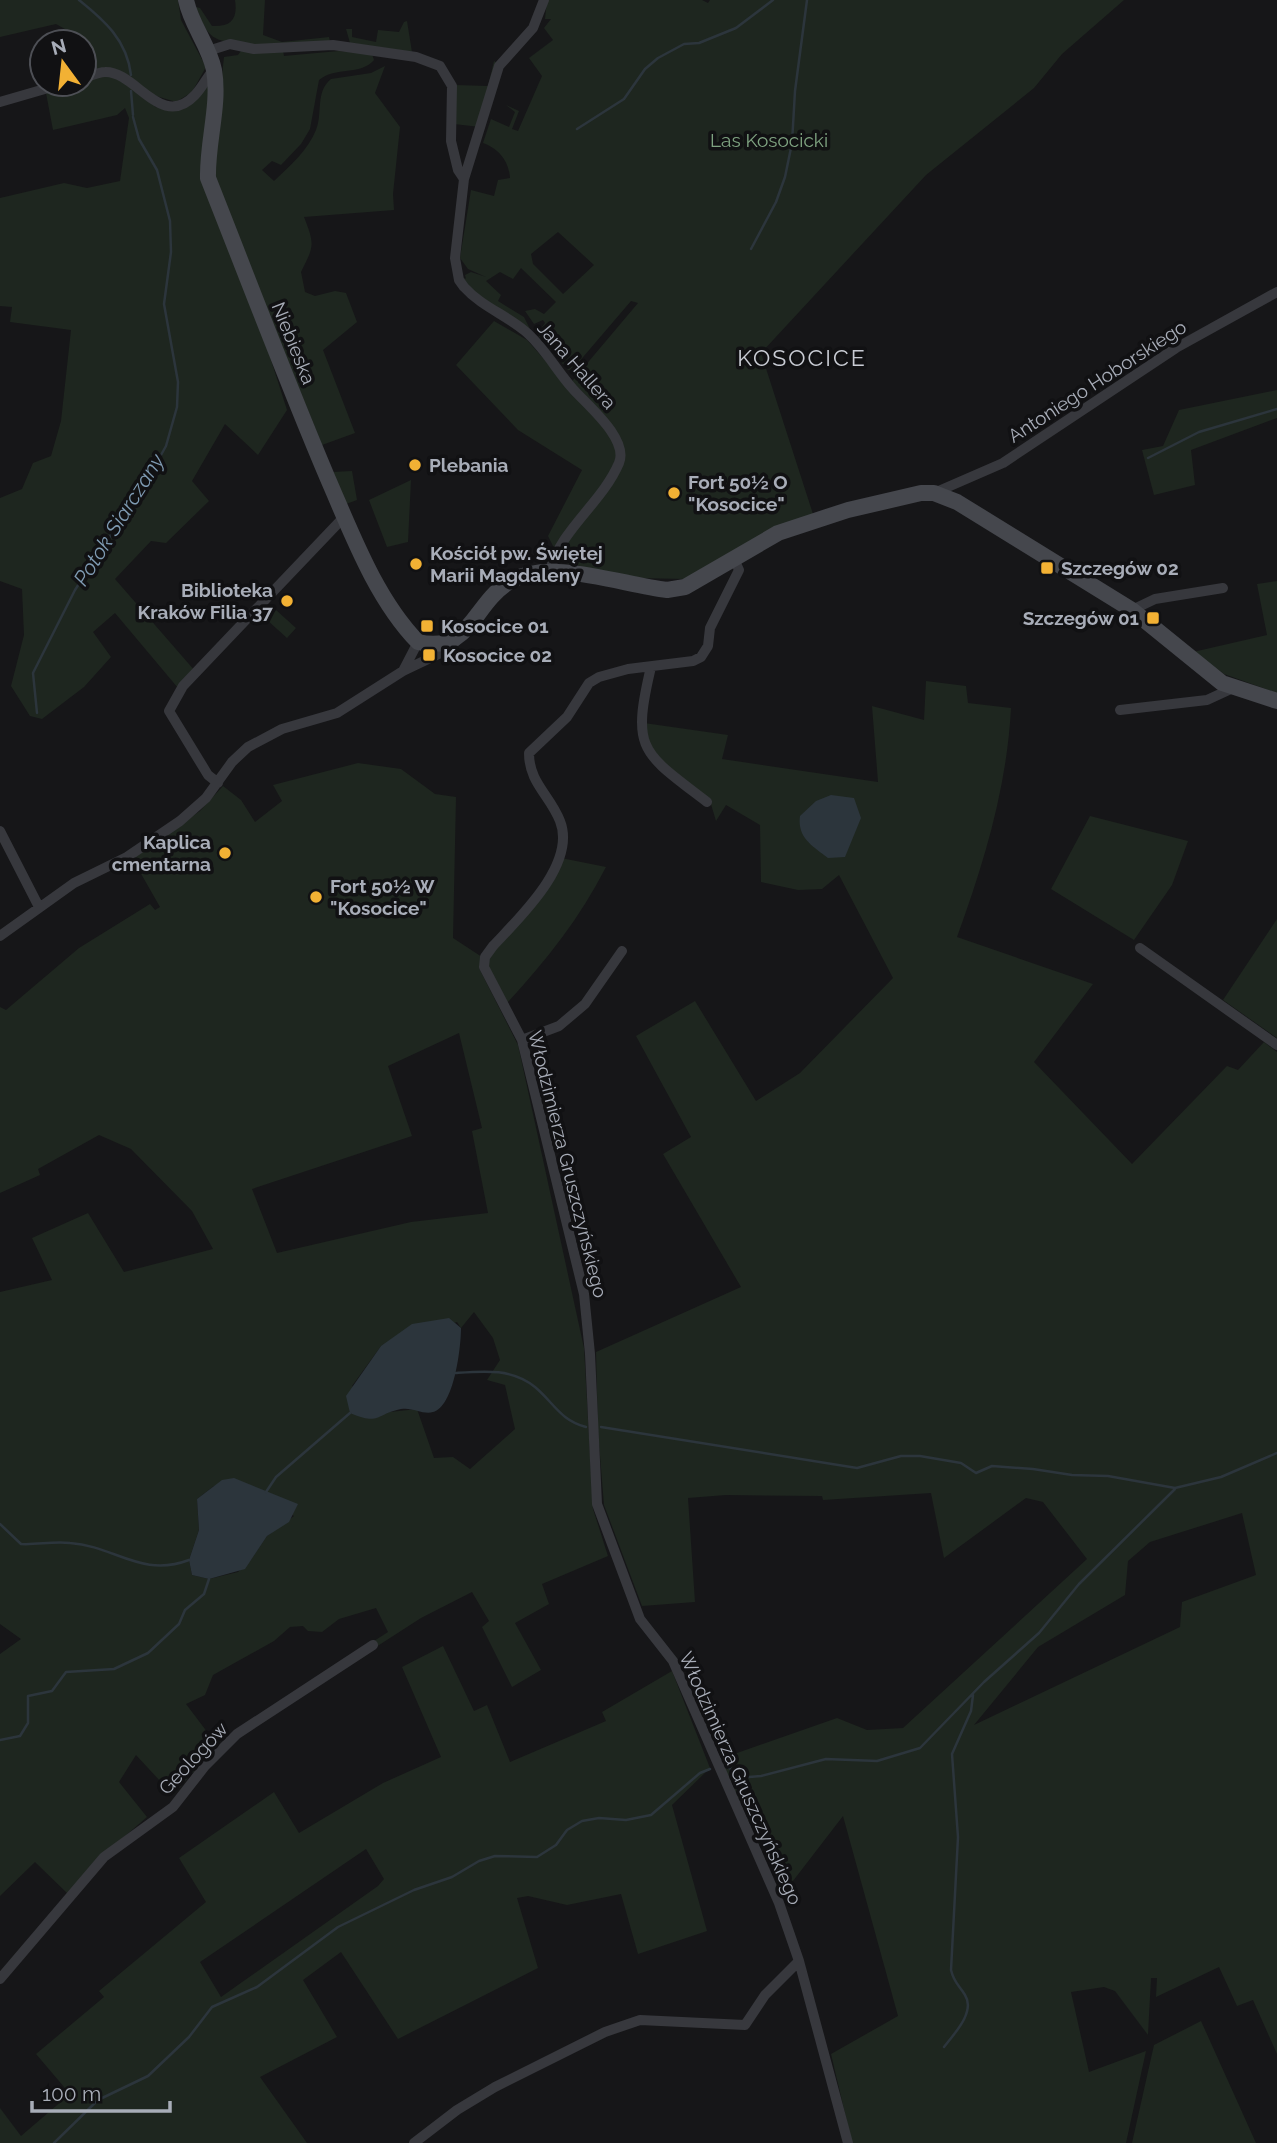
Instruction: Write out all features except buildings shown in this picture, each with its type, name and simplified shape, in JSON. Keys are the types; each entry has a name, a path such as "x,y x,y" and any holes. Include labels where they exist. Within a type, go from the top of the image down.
{"street":[{"name":"Niebieska","path":"186,0 189,17 208,51 214,69 216,90 207,151 208,178 280,367 345,517 379,587 418,642"},
{"name":"Jana Hallera","path":"544,0 533,28 499,66 481,135 464,179 455,258 459,280 476,298 536,341 571,387 612,431 621,452 620,462 609,480 554,553 550,571"},
{"path":"208,51 230,44 254,49 333,45 416,57 440,65 452,86 451,141 458,170 464,179"},
{"path":"98,74 105,72 123,77 159,104 178,106 195,96 214,69"},
{"path":"0,102 28,94"},
{"name":"Antoniego Hoborskiego","path":"934,493 1003,463 1176,348 1277,292"},
{"path":"0,936 39,907 166,832 194,811 232,762 264,737 337,713 403,671 449,649 506,583 522,575 550,571 667,590 685,587 778,533 898,496 934,493 957,502 1132,610 1233,688 1277,701"},
{"path":"218,783 208,775 169,711 183,686 345,517"},
{"name":"Włodzimierza Gruszczyńskiego","path":"734,559 739,570 710,628 708,646 701,657 693,661 610,673 589,683 567,717 529,753 531,774 561,822 560,854 548,884 493,946 485,957 484,967 522,1040 584,1294 590,1354 597,1504 640,1619 673,1661 779,1903 799,1961 848,2143"},
{"path":"1132,610 1155,599 1223,587"},
{"path":"403,671 418,642 444,645 459,638"},
{"path":"651,667 641,715 648,753 707,802"},
{"path":"1119,710 1207,700 1233,688"},
{"path":"0,831 39,907"},
{"path":"1139,948 1277,1045"},
{"path":"522,1040 559,1026 585,1004 622,951"},
{"name":"Geologów","path":"0,1979 104,1857 173,1807 205,1766 237,1734 373,1645"},
{"path":"414,2143 457,2110 495,2087 605,2032 640,2020 746,2025 765,1995 799,1961"}],"green space":[{"path":"0,0 178,0 181,20 206,67 192,92 176,102 153,95 155,107 182,109 193,103 209,81 211,92 203,147 287,410 258,455 225,424 192,481 209,501 166,543 151,541 115,579 195,671 178,688 115,613 93,632 111,657 84,687 42,719 30,716 11,686 24,635 22,589 0,581 0,498 22,489 33,463 51,456 61,421 71,330 10,322 12,307 0,306 0,198 64,183 87,188 120,181 129,118 125,108 117,115 53,130 47,98 98,98 98,28 63,28 56,24 28,28 28,30 0,37"},
{"path":"235,0 265,0 263,35 282,42 329,37 330,42 282,46 284,56 339,51 372,54 374,60 362,68 333,73 319,80 310,129 301,144 281,165 272,161 262,170 274,181 313,137 318,123 321,96 331,79 371,73 385,66 375,93 400,127 393,194 394,210 304,217 312,245 301,272 305,292 315,296 335,291 346,293 357,322 323,350 355,433 322,445 217,186 213,158 224,57 238,55 246,44 213,36 204,26 196,7 200,8 212,26 224,25 234,17"},
{"name":"Las Kosocicki","path":"547,0 702,0 708,3 710,0 1124,0 1062,54 1034,88 926,175 761,353 813,514 685,579 636,578 561,562 548,536 582,470 518,430 456,365 494,321 527,340 568,386 638,303 631,301 572,370 568,370 537,334 545,323 543,320 534,324 525,311 535,309 544,314 556,302 521,268 513,279 500,272 486,281 501,295 498,301 524,317 530,329 472,291 463,277 466,279 465,275 471,272 486,277 468,269 460,258 471,190 494,196 498,180 510,178 502,156 483,143 491,119 509,127 515,112 506,105 519,111 512,129 518,131 542,76 529,58 553,40 544,28 551,19 545,19","holes":["558,232 594,265 563,294 533,264 531,254"]},
{"path":"407,21 412,52 350,43 346,29 352,29 352,37 376,42 378,30 399,32"},
{"path":"494,61 497,63 480,127 454,124 455,85 488,86"},
{"path":"1277,390 1277,418 1191,450 1195,485 1154,495 1142,450 1163,446 1179,410"},
{"path":"352,471 357,500 346,504 333,472"},
{"path":"411,480 408,542 387,547 369,500"},
{"path":"1277,581 1277,693 1224,674 1193,652 1267,635 1257,584"},
{"path":"276,610 296,628 287,638 267,620"},
{"path":"926,681 966,686 968,703 1011,708 1005,767 993,824 957,937 1093,984 1034,1062 1132,1164 1227,1066 1238,1070 1264,1042 1277,1052 1277,2054 1253,2000 1237,2006 1219,1967 1156,1997 1157,1978 1151,1978 1148,2035 1115,1991 1104,1987 1071,1992 1089,2072 1146,2051 1126,2143 852,2143 831,2054 898,2016 843,1816 783,1894 720,1759 837,1718 867,1730 903,1728 1087,1559 1043,1502 1026,1498 944,1558 931,1493 823,1500 822,1496 726,1495 688,1498 695,1602 642,1606 604,1505 598,1431 596,1352 741,1287 663,1154 691,1137 636,1036 695,1001 756,1101 800,1073 893,978 839,875 822,889 798,890 761,882 760,825 726,805 716,821 710,801 650,752 644,723 728,735 722,759 878,782 872,706 924,720","holes":["1242,1513 1256,1575 1182,1602 1180,1627 974,1725 1038,1647 1125,1595 1128,1561 1150,1542"]},
{"path":"358,763 401,769 435,794 456,797 453,938 482,957 479,968 518,1045 584,1348 593,1509 608,1556 542,1584 549,1604 515,1623 541,1670 512,1687 482,1627 489,1621 472,1592 421,1618 376,1647 374,1641 388,1632 376,1608 339,1619 322,1632 308,1631 303,1626 290,1627 274,1641 213,1675 205,1695 186,1704 217,1745 173,1795 136,1755 119,1782 147,1817 93,1864 68,1894 35,1862 0,1896 0,1654 21,1639 0,1624 0,1292 52,1280 32,1238 88,1213 124,1272 213,1249 192,1211 131,1149 99,1135 38,1169 40,1175 0,1193 0,1007 6,1010 79,948 150,904 155,910 160,907 132,858 200,811 223,786 241,800 255,822 282,801 273,785","holes":["459,1033 482,1128 472,1131 488,1213 411,1222 277,1253 252,1189 412,1136 388,1066","474,1312 493,1338 500,1360 487,1380 505,1385 515,1429 470,1469 453,1457 434,1458 417,1409 390,1412 352,1386 381,1346 457,1322 461,1328","245,1483 294,1516 267,1536 250,1561 238,1572 209,1579 192,1575 189,1560 199,1530 197,1499 214,1486"]},
{"path":"1090,816 1188,841 1172,885 1134,940 1051,889"},
{"path":"561,858 606,867 561,938 507,1003 487,967 490,954"},
{"path":"1277,919 1277,1038 1223,1000"},
{"path":"443,1646 474,1711 487,1705 510,1762 606,1721 602,1712 672,1671 710,1768 672,1805 707,1931 638,1954 621,1894 567,1905 528,1896 517,1898 538,1968 398,2039 341,1952 303,1980 337,2037 260,2077 307,2143 0,2143 0,2108 21,2136 70,2094 36,2054 104,1997 99,1991 206,1902 179,1858 274,1792 299,1833 383,1783 441,1757 402,1667","holes":["366,1849 384,1879 378,1886 221,1997 200,1962"]},
{"path":"1201,2021 1256,2143 1132,2143 1154,2045"}],"shaded area":[{"path":"831,795 854,798 861,818 845,857 828,858 807,841 801,830 800,816 816,801"},
{"path":"449,1318 461,1328 460,1349 451,1388 440,1408 429,1413 401,1409 373,1419 350,1413 346,1396 381,1346 412,1324"},
{"path":"234,1478 298,1504 289,1522 267,1536 245,1569 209,1579 192,1575 189,1560 199,1530 197,1499 222,1480"}],"waterway":[{"name":"Potok Siarczany","path":"79,0 113,32 125,51 131,75"},
{"path":"577,129 624,99 645,69 658,58 684,44 699,43 736,28 773,0"},
{"path":"751,249 776,202 785,177 792,143 795,91 807,0"},
{"name":"Potok Siarczany","path":"131,91 133,115"},
{"name":"Potok Siarczany","path":"37,713 33,673 75,590 147,480 166,446 177,407 178,382 164,304 171,252 170,221 157,170 139,139 133,117"},
{"path":"1148,458 1199,432 1277,409"},
{"path":"455,1373 497,1372 517,1377 535,1387 563,1415 586,1427"},
{"path":"266,1492 276,1477 350,1413"},
{"path":"601,1427 857,1468 901,1456 920,1456 961,1463 976,1473 992,1466 1033,1469 1072,1475 1108,1476 1175,1488 1221,1477 1277,1453"},
{"path":"725,1766 749,1777 761,1776 826,1759 877,1761 920,1748 984,1682 1039,1633 1079,1584 1175,1489"},
{"path":"0,1524 21,1544 86,1545 156,1565 172,1565 189,1560"},
{"path":"0,1740 20,1736 28,1723 28,1696 52,1691 66,1672 114,1669 148,1653 179,1624 185,1610 204,1594 209,1579"},
{"path":"944,2047 962,2023 968,2009 965,1995 951,1970 958,1837 952,1754 971,1711 973,1695"},
{"path":"54,2143 98,2100 148,2076 189,2037 212,2007 257,1987 338,1927 414,1890 452,1877 479,1861 495,1856 537,1857 556,1845 567,1830 582,1821 599,1818 626,1820 651,1815 700,1773 710,1769"}],"place":[{"name":"Plebania","path":"415,465"},
{"name":"Fort 50½ O \"Kosocice\"","path":"674,493"},
{"name":"Kościół pw. Świętej Marii Magdaleny","path":"416,564"},
{"name":"Szczegów 02","path":"1047,568"},
{"name":"Biblioteka Kraków Filia 37","path":"287,601"},
{"name":"Szczegów 01","path":"1153,618"},
{"name":"Kosocice 01","path":"427,626"},
{"name":"Kosocice 02","path":"429,655"},
{"name":"Kaplica cmentarna","path":"225,853"},
{"name":"Fort 50½ W \"Kosocice\"","path":"316,897"}],"district":[{"name":"KOSOCICE","path":"802,358"}]}
